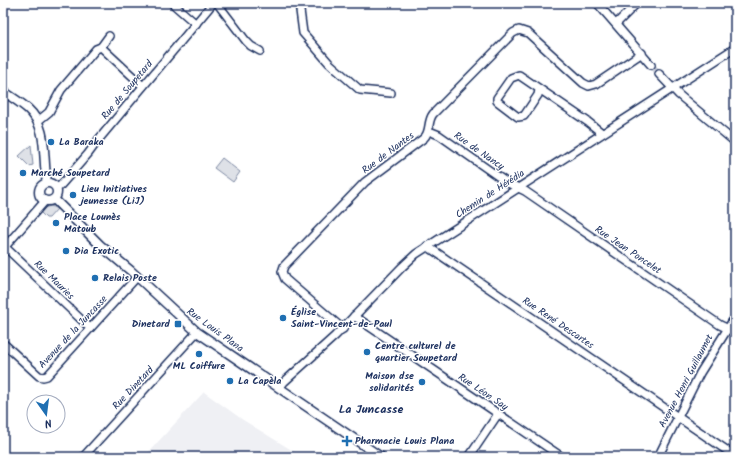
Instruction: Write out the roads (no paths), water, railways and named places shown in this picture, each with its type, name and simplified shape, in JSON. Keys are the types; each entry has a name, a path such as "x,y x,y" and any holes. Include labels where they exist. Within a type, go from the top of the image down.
{"street":[{"path":"172,3 196,24"},
{"name":"Rue de Soupetard","path":"57,188 88,154 212,3"},
{"path":"217,3 246,41 260,51"},
{"path":"298,3 304,33 329,63 360,90 391,93"},
{"path":"597,3 651,65"},
{"path":"616,24 637,3"},
{"name":"Rue de Nantes","path":"343,329 285,279 282,272 284,266 365,182 424,138 429,131 429,120 432,114 516,31 522,30 528,33 582,83 589,86 596,84 642,53"},
{"path":"38,121 49,112 60,90 96,49 101,48 109,36"},
{"path":"101,48 143,86"},
{"name":"Chemin de Hérédia","path":"280,387 343,329 402,267 427,246 735,48"},
{"path":"659,74 672,89 735,142"},
{"path":"539,90 538,95 524,116 521,117 518,117 497,101 497,98 511,78 522,76 535,85 539,90 602,133"},
{"path":"3,91 28,109 38,121 43,138 47,182"},
{"name":"Rue de Nancy","path":"429,131 439,135 506,182 518,188"},
{"path":"47,182 53,184 57,188 57,195 52,200 45,200 40,196 39,190 43,184 47,182"},
{"name":"Rue Jean Poncelet","path":"518,188 720,325 735,332"},
{"name":"Rue Louis Plana","path":"54,199 84,230 197,332 381,457"},
{"path":"4,248 45,200"},
{"name":"Rue René Descartes","path":"427,246 735,456"},
{"name":"Rue Mauries","path":"4,248 90,328"},
{"name":"Avenue de la Juncasse","path":"3,343 34,372 43,377 47,376 137,277"},
{"name":"Rue Léon Say","path":"354,316 562,457"},
{"name":"Avenue Henri Guillaumet","path":"658,457 700,372 735,317"},
{"name":"Rue Dinetard","path":"82,457 197,332"},
{"path":"468,457 498,414"}],"tunnel":[{"path":"651,65 659,74"}],"place":[{"name":"La Baraka","path":"51,142"},
{"name":"Marché Soupetard","path":"23,173"},
{"name":"Lieu Initiatives jeunesse (LiJ)","path":"73,195"},
{"name":"Place Lounès Matoub","path":"56,223"},
{"name":"Dia Exotic","path":"66,251"},
{"name":"Relais Poste","path":"95,278"},
{"name":"Église Saint-Vincent-de-Paul","path":"283,318"},
{"name":"Dinetard","path":"178,324"},
{"name":"Centre culturel de quartier Soupetard","path":"367,352"},
{"name":"ML Coiffure","path":"199,354"},
{"name":"La Capèla","path":"230,381"},
{"name":"Maison dse solidarités","path":"422,382"},
{"name":"Pharmacie Louis Plana","path":"347,441"}],"district":[{"name":"La Juncasse","path":"371,409"}]}
